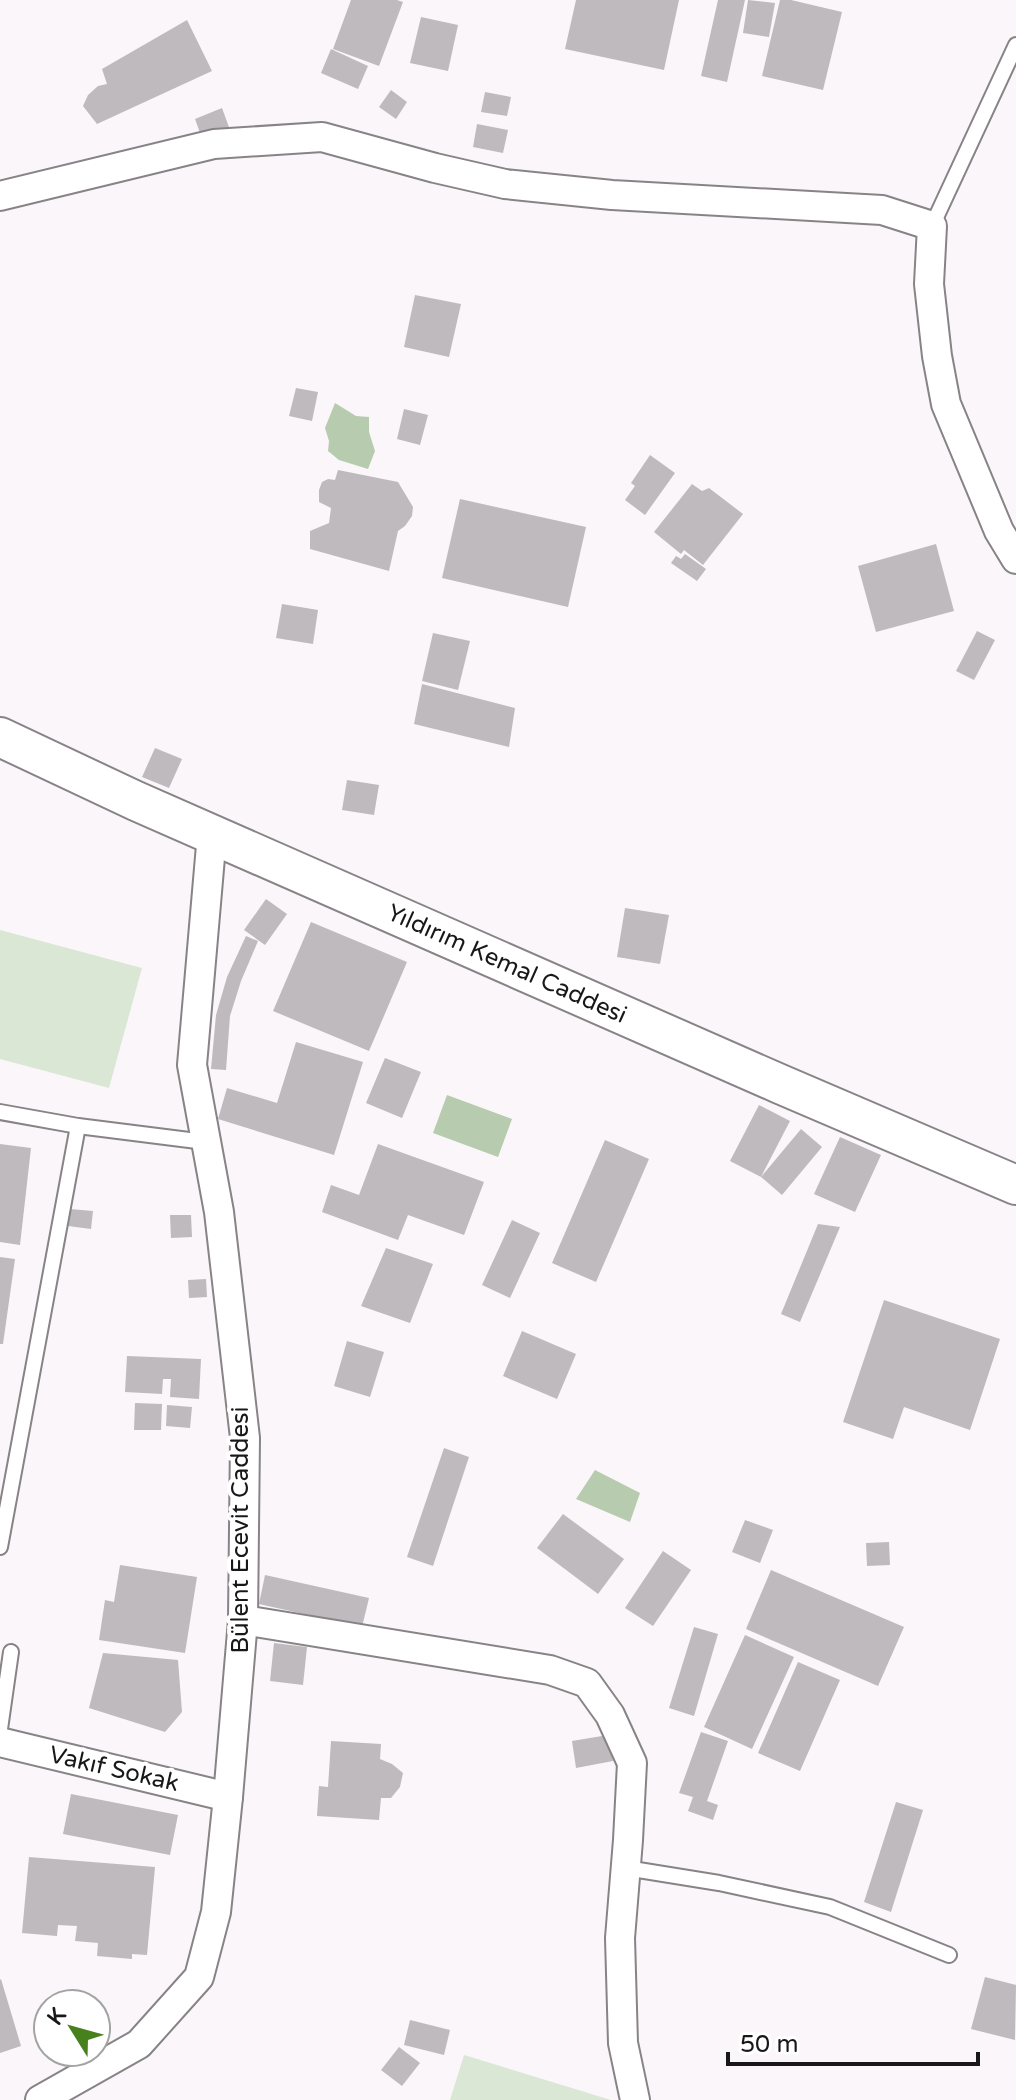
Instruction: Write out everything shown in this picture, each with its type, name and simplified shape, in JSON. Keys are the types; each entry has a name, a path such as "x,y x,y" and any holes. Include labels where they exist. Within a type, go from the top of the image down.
{"street":[{"path":"0,196 214,144 322,137 505,184 612,195 882,210 932,226 929,284 946,404 999,531 1016,559"},
{"name":"Yıldırım Kemal Caddesi","path":"0,737 136,801 1016,1185"},
{"name":"Bülent Ecevit Caddesi","path":"40,2100 139,2044 199,1977 216,1912 243,1620 245,1438 219,1212 192,1065 212,834"},
{"path":"243,1620 550,1670 587,1683 610,1715 632,1763 620,1938 623,2043 635,2100"},
{"name":"Vakıf Sokak","path":"0,1742 228,1797"}],"lane":[{"path":"932,226 1016,45"},
{"path":"0,1112 78,1126 205,1142"},
{"path":"0,1547 78,1126"},
{"path":"0,1729 11,1652"},
{"path":"626,1868 719,1883 830,1907 949,1955"}],"shaded area":[{"path":"335,403 356,416 369,417 369,432 375,451 368,469 339,460 328,451 325,428"},
{"path":"0,930 142,968 109,1088 0,1059"},
{"path":"447,1095 512,1119 498,1157 433,1133"},
{"path":"595,1470 640,1493 630,1522 576,1499"},
{"path":"464,2055 611,2100 450,2100"}],"building":[{"path":"351,0 403,2 379,66 333,49"},
{"path":"576,0 679,0 664,70 565,49"},
{"path":"718,0 745,0 727,82 701,76"},
{"path":"748,0 775,3 769,37 743,33"},
{"path":"780,0 842,12 823,90 762,76"},
{"path":"421,17 458,25 448,71 410,63"},
{"path":"187,20 212,71 97,124 83,106 88,95 98,86 107,84 102,69"},
{"path":"331,49 368,66 358,89 321,73"},
{"path":"391,90 407,102 396,119 379,107"},
{"path":"485,92 511,97 507,116 481,112"},
{"path":"222,108 230,130 203,141 195,119"},
{"path":"477,124 508,130 503,153 473,147"},
{"path":"415,295 461,304 449,357 404,347"},
{"path":"296,388 318,392 312,421 289,416"},
{"path":"404,409 428,415 420,445 397,439"},
{"path":"650,455 675,473 645,515 625,500 635,486 631,483"},
{"path":"338,470 398,482 413,507 412,516 398,531 389,571 310,549 310,531 329,523 331,508 319,502 319,490 322,482 335,480"},
{"path":"692,484 702,491 709,488 743,514 703,565 684,550 681,554 654,532"},
{"path":"460,499 586,527 568,607 442,578"},
{"path":"936,544 954,611 876,632 858,566"},
{"path":"685,554 706,569 697,581 671,563 676,556 681,559"},
{"path":"282,604 318,610 313,644 276,638"},
{"path":"977,631 995,640 974,680 956,671"},
{"path":"433,633 470,641 458,690 422,681"},
{"path":"422,684 515,708 509,747 414,724"},
{"path":"155,748 182,759 169,788 142,777"},
{"path":"347,780 379,785 374,815 342,810"},
{"path":"266,899 287,914 265,945 244,930"},
{"path":"625,908 669,915 660,964 617,957"},
{"path":"311,922 407,962 369,1051 273,1011"},
{"path":"246,936 258,941 230,1016 226,1070 211,1069 216,1015 227,977"},
{"path":"296,1042 363,1062 334,1155 218,1119 227,1088 277,1103"},
{"path":"385,1058 421,1072 402,1118 366,1103"},
{"path":"759,1105 790,1121 761,1177 730,1161"},
{"path":"801,1129 822,1147 782,1195 761,1177"},
{"path":"840,1137 881,1155 855,1212 814,1194"},
{"path":"605,1140 649,1159 596,1282 552,1263"},
{"path":"0,1144 31,1148 20,1245 0,1242"},
{"path":"378,1144 484,1182 464,1235 408,1215 398,1240 322,1212 331,1185 359,1195"},
{"path":"70,1209 93,1211 91,1229 68,1226"},
{"path":"170,1215 191,1215 192,1237 171,1238"},
{"path":"512,1220 540,1233 510,1298 482,1285"},
{"path":"818,1224 840,1227 800,1322 781,1314"},
{"path":"386,1248 433,1264 410,1323 361,1306"},
{"path":"0,1257 15,1259 3,1344 0,1344"},
{"path":"206,1279 207,1297 189,1298 188,1280"},
{"path":"884,1300 1000,1339 970,1430 904,1407 893,1439 843,1422"},
{"path":"522,1331 576,1354 557,1399 503,1376"},
{"path":"347,1341 384,1352 370,1397 334,1386"},
{"path":"127,1356 201,1359 199,1399 170,1397 171,1379 163,1379 162,1394 125,1392"},
{"path":"135,1403 162,1404 161,1430 134,1430"},
{"path":"167,1405 192,1407 190,1428 166,1426"},
{"path":"444,1448 469,1457 433,1566 407,1557"},
{"path":"563,1514 624,1559 598,1594 537,1548"},
{"path":"745,1520 773,1530 760,1563 732,1552"},
{"path":"889,1542 890,1565 867,1566 866,1543"},
{"path":"663,1551 691,1570 653,1626 625,1608"},
{"path":"120,1565 197,1577 185,1653 99,1640 105,1600 114,1602"},
{"path":"771,1570 904,1627 878,1686 746,1629"},
{"path":"265,1575 369,1598 362,1627 259,1604"},
{"path":"694,1627 718,1634 694,1716 669,1708"},
{"path":"745,1635 794,1657 752,1749 704,1727"},
{"path":"274,1643 307,1647 303,1685 270,1681"},
{"path":"103,1653 178,1660 182,1712 165,1732 89,1708"},
{"path":"798,1662 840,1680 800,1771 758,1753"},
{"path":"701,1732 728,1741 707,1801 718,1805 713,1820 688,1811 693,1797 679,1793"},
{"path":"608,1735 613,1761 576,1768 572,1741"},
{"path":"331,1741 381,1744 380,1759 403,1773 400,1787 391,1798 381,1798 379,1820 317,1816 319,1786 328,1787"},
{"path":"71,1794 178,1815 170,1855 63,1834"},
{"path":"896,1802 923,1810 891,1912 864,1902"},
{"path":"29,1857 155,1867 147,1955 132,1954 132,1959 97,1956 98,1943 75,1941 77,1926 58,1925 57,1936 22,1933"},
{"path":"985,1977 1016,1985 1015,2040 971,2029"},
{"path":"0,1980 21,2046 0,2053"},
{"path":"410,2020 450,2030 444,2055 404,2045"},
{"path":"399,2047 420,2063 402,2086 381,2070"}]}
